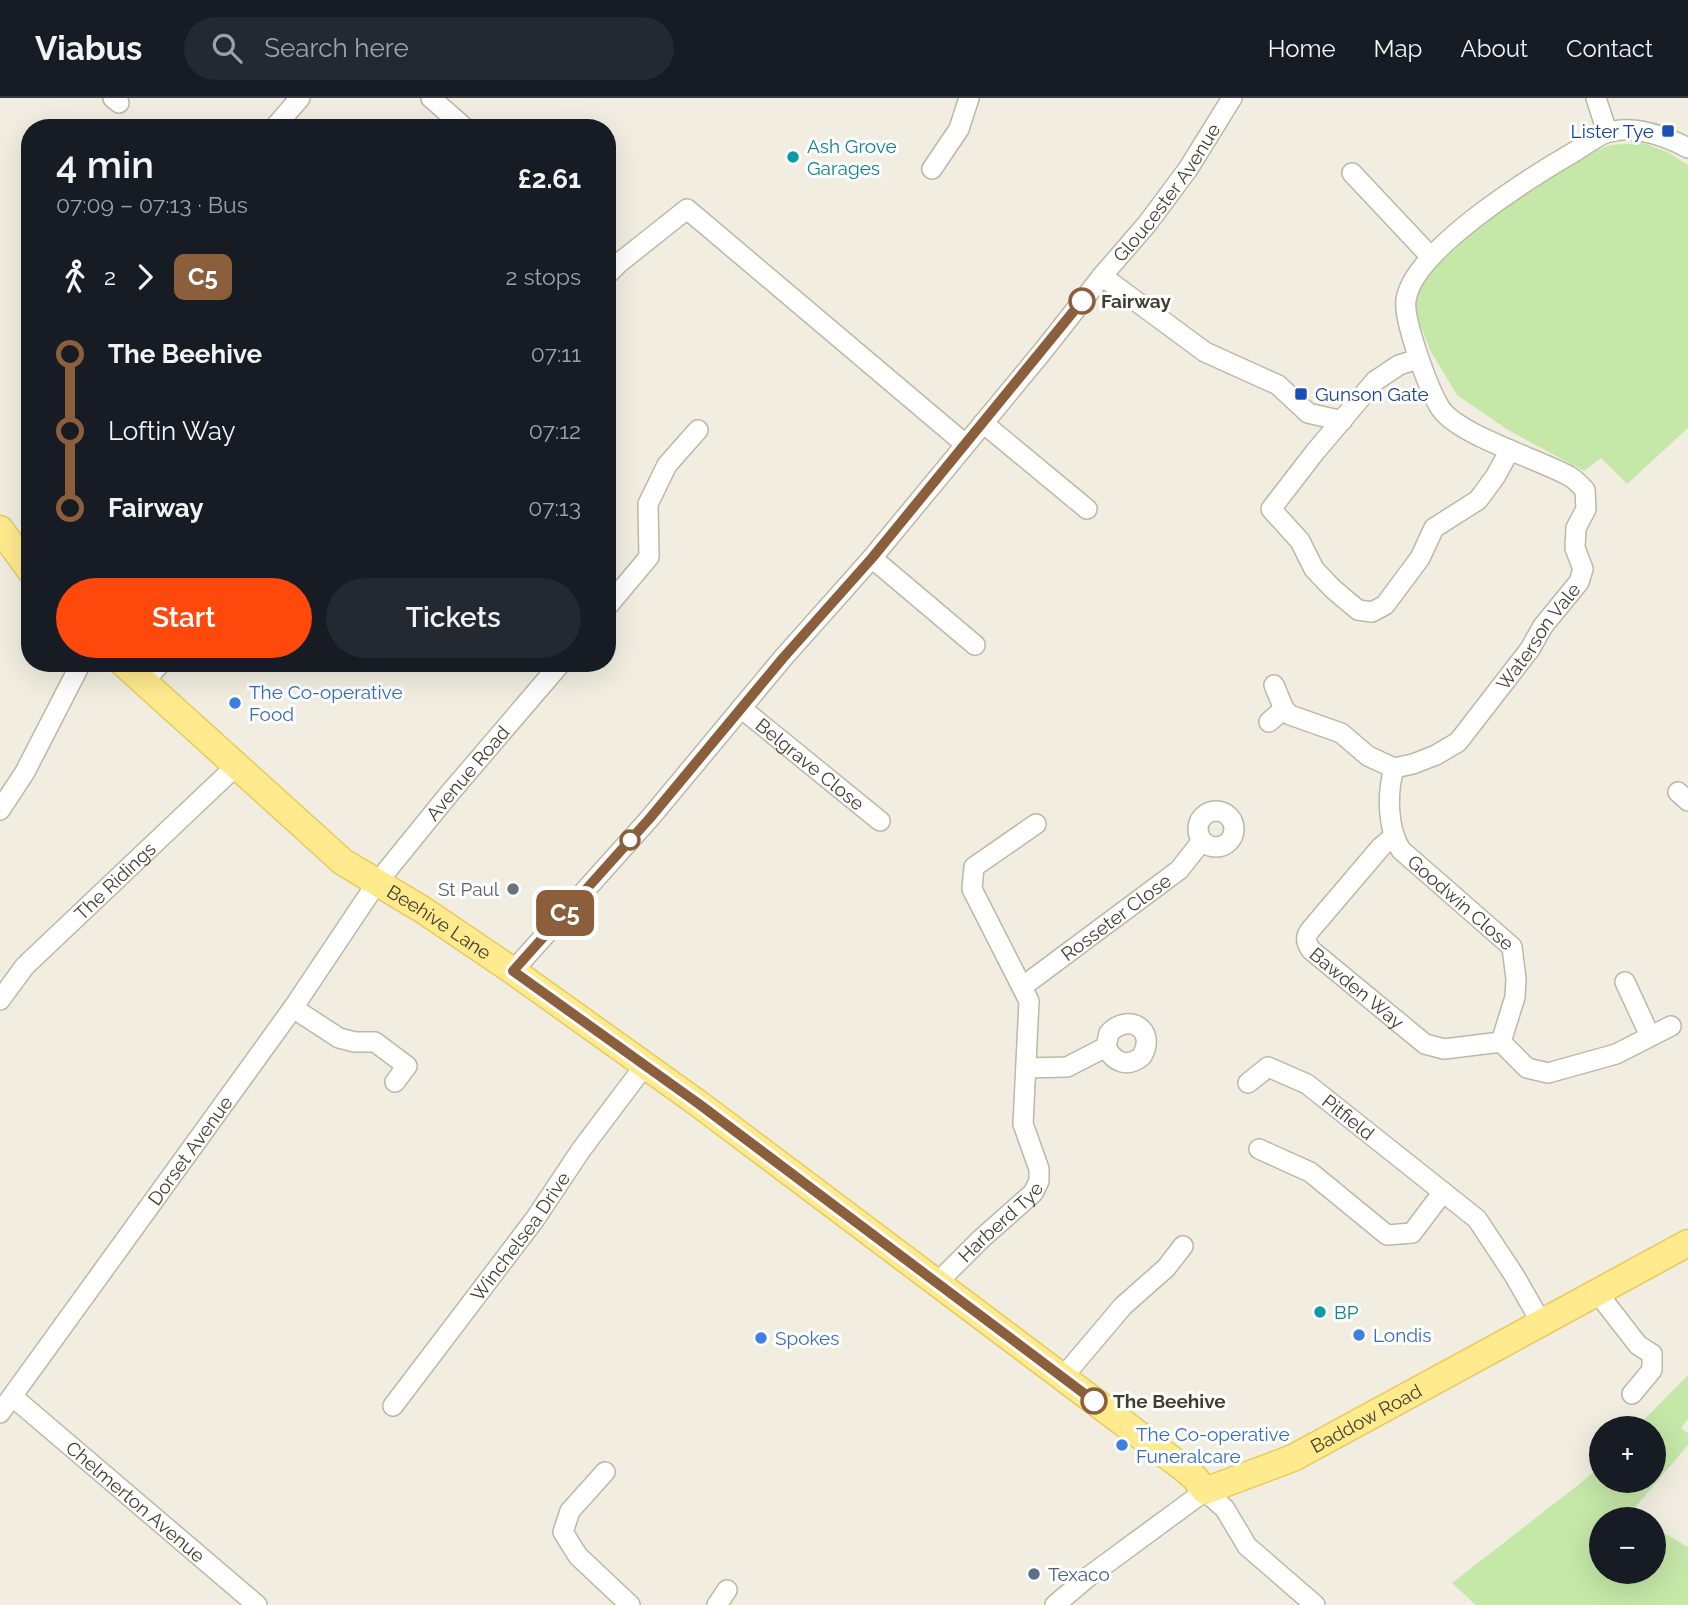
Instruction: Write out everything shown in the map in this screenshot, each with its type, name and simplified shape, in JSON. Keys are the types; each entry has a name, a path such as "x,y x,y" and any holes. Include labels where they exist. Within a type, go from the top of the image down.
{"main road":[{"path":"0,529 21,558"},
{"name":"Beehive Lane","path":"152,672 236,766 342,862 423,910 645,1065 1182,1467 1205,1491"},
{"name":"Baddow Road","path":"1205,1491 1293,1458 1688,1243"}],"street":[{"path":"282,119 300,98"},
{"path":"431,98 455,119"},
{"path":"932,169 959,129 970,98"},
{"name":"Gloucester Avenue","path":"513,971 650,818 741,708 872,558 1043,351 1147,224 1188,169 1232,98"},
{"path":"1595,98 1607,132 1635,131 1665,136 1688,148"},
{"name":"Waterson Vale","path":"1394,768 1436,755 1458,742 1530,649 1544,626 1579,582 1583,569 1575,548 1576,528 1586,509 1585,490 1570,477 1465,428 1440,409 1418,359 1405,302 1411,280 1431,257 1491,204 1607,132"},
{"path":"1352,173 1431,257"},
{"path":"616,259 687,209 965,444"},
{"path":"1102,276 1205,352 1278,385 1308,413 1342,421"},
{"path":"1418,359 1399,365 1375,381 1271,509 1300,541 1314,569 1333,589 1358,610 1372,612 1385,605 1420,558 1434,528 1478,500 1510,450"},
{"path":"1308,413 1315,452"},
{"path":"983,422 1087,509"},
{"path":"616,596 649,557 648,503 667,465 698,430"},
{"path":"872,558 975,645"},
{"path":"0,810 25,772 76,672"},
{"name":"Avenue Road","path":"376,884 553,672"},
{"path":"1274,684 1276,716 1294,716 1341,733 1368,756 1394,768"},
{"name":"Belgrave Close","path":"741,708 880,821"},
{"name":"The Ridings","path":"0,1000 25,966 236,766"},
{"name":"Goodwin Close","path":"1394,768 1389,784 1393,837 1401,850 1512,947 1515,997 1501,1042"},
{"name":"Harberd Tye","path":"937,1283 981,1239 1033,1194 1039,1181 1039,1168 1023,1124 1029,1001 972,889 974,867 1036,824"},
{"name":"Bawden Way","path":"1393,837 1381,847 1307,934 1306,942 1311,950 1425,1044 1444,1049 1501,1042"},
{"name":"Rosseter Close","path":"1022,987 1179,870 1202,841"},
{"name":"Dorset Avenue","path":"0,1413 293,1008 376,884"},
{"path":"1625,982 1650,1036"},
{"path":"293,1008 339,1038 355,1042 375,1042 407,1066 395,1082"},
{"path":"1501,1042 1527,1068 1548,1073 1616,1054 1671,1026"},
{"path":"1026,1068 1068,1067 1107,1047"},
{"name":"Winchelsea Drive","path":"393,1406 499,1268 645,1065"},
{"name":"Pitfield","path":"1248,1083 1268,1067 1307,1084 1477,1219 1541,1322"},
{"path":"1259,1149 1310,1172 1387,1235 1412,1233 1443,1192"},
{"path":"1063,1377 1123,1306 1166,1268 1183,1246"},
{"path":"1596,1291 1637,1345 1652,1354 1652,1370 1632,1394"},
{"name":"Chelmerton Avenue","path":"13,1398 257,1605"},
{"path":"605,1472 570,1511 563,1532 579,1556 630,1605"},
{"path":"1205,1491 1226,1508 1247,1546 1315,1605"},
{"name":"Baddow Road","path":"1055,1605 1088,1577 1205,1491"}],"green space":[{"path":"1643,143 1667,152 1688,165 1688,428 1627,484 1601,458 1584,471 1508,430 1457,395 1430,350 1416,314 1417,291 1433,270 1495,211 1588,153 1611,145"},
{"path":"1688,1375 1688,1419 1681,1428 1688,1433 1688,1445 1666,1471 1666,1416 1648,1416"},
{"path":"1589,1476 1589,1493 1647,1493 1635,1507 1589,1507 1589,1584 1666,1584 1666,1534 1688,1547 1688,1605 1476,1605 1452,1583"}],"bus line":[{"name":"C5","path":"1082,301 872,558 783,658 650,818 513,971 699,1104 1094,1401"}],"place":[{"name":"Lister Tye","path":"1668,131"},
{"name":"Ash Grove Garages","path":"793,157"},
{"name":"Fairway","path":"1082,301"},
{"name":"Gunson Gate","path":"1301,394"},
{"name":"The Co-operative Food","path":"235,703"},
{"name":"St Paul","path":"513,889"},
{"name":"BP","path":"1320,1312"},
{"name":"Londis","path":"1359,1335"},
{"name":"Spokes","path":"761,1338"},
{"name":"The Beehive","path":"1094,1401"},
{"name":"The Co-operative Funeralcare","path":"1122,1445"},
{"name":"Texaco","path":"1034,1574"}]}
